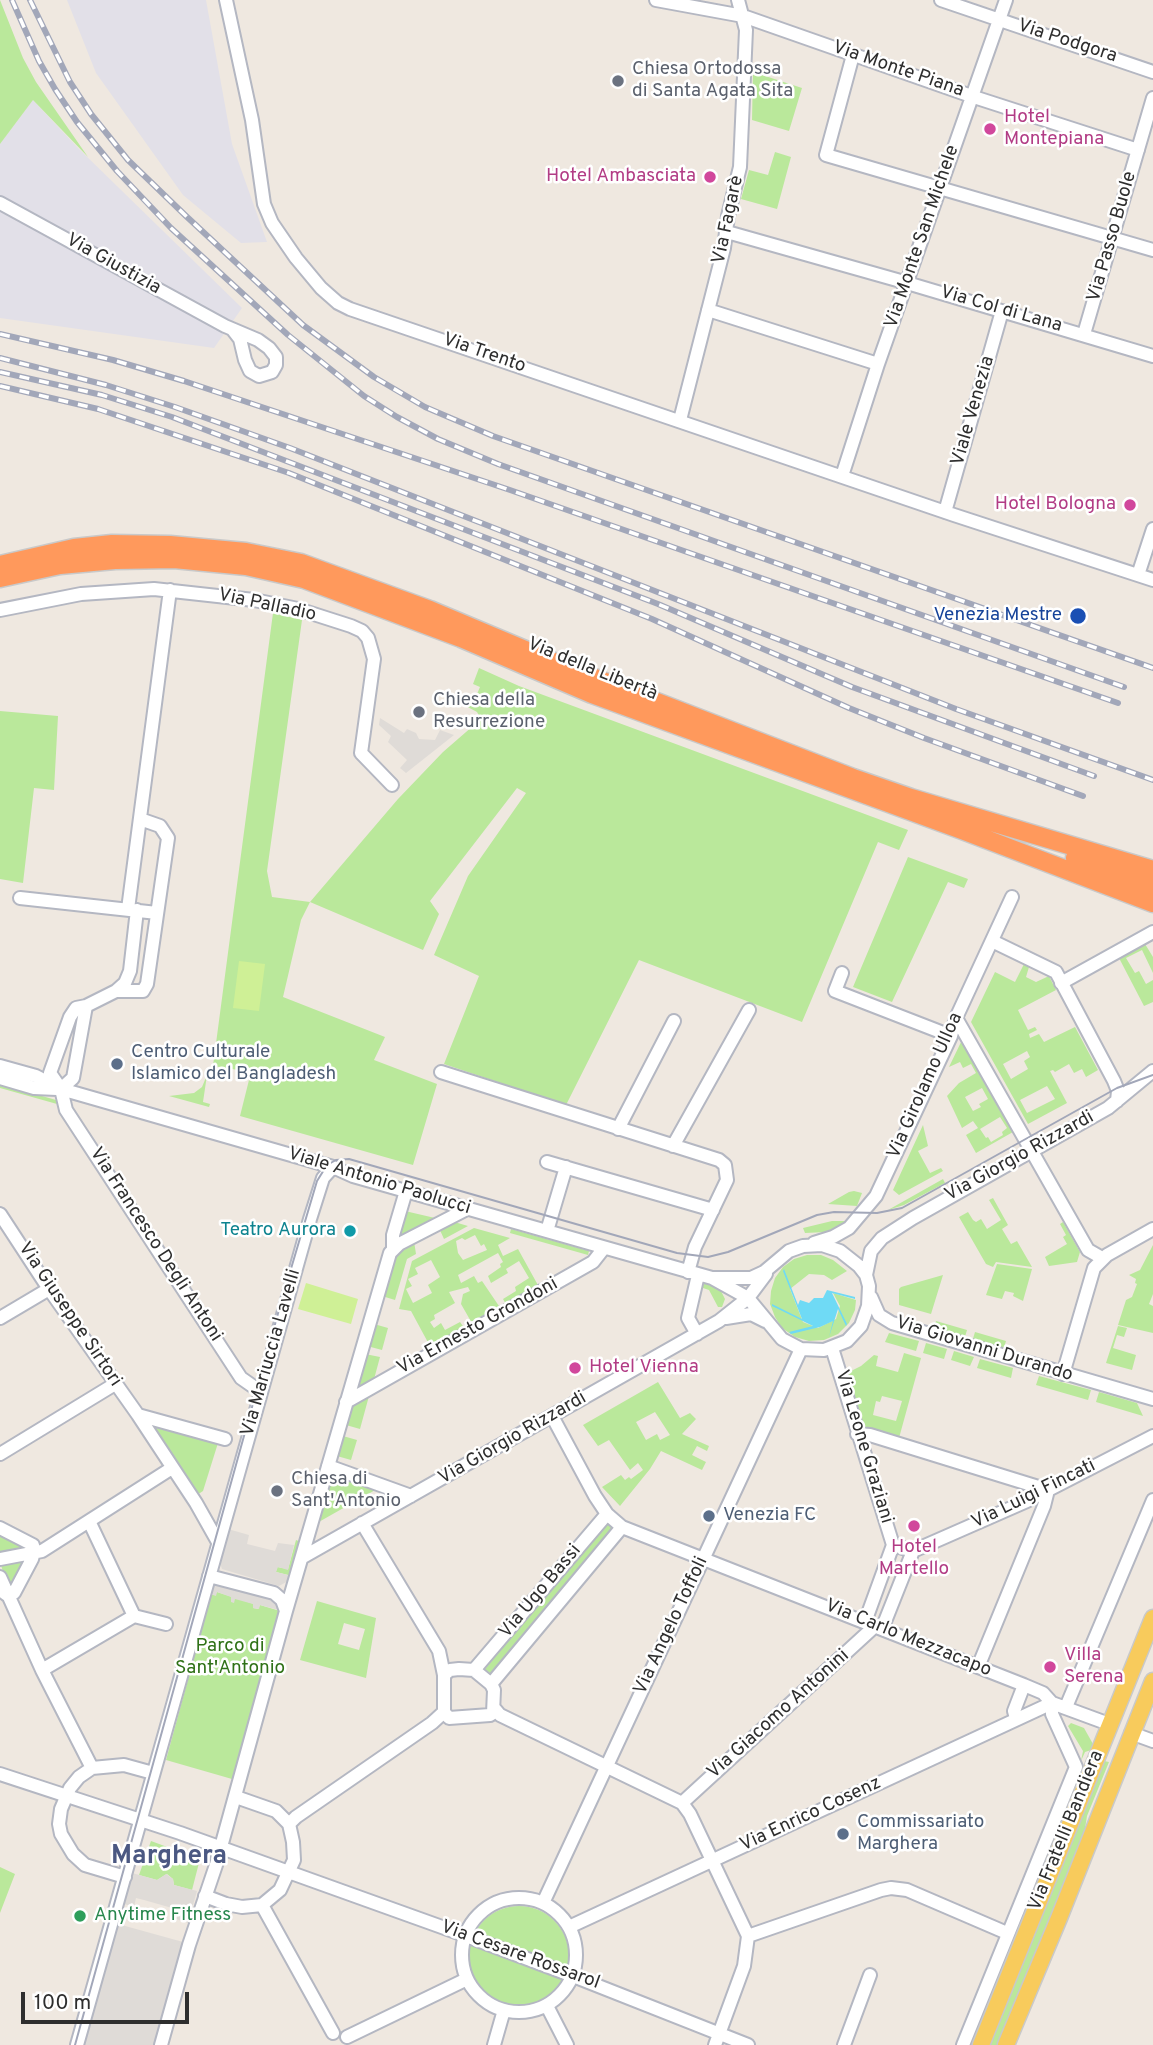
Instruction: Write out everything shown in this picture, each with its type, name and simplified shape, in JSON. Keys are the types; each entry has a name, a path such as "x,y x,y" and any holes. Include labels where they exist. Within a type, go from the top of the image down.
{"highway":[{"name":"Via della Libertà","path":"74,548 111,544 170,545 246,552 301,563 911,798 1153,870"},
{"path":"0,553 32,548 74,548"},
{"path":"0,565 74,548"},
{"name":"Via della Libertà","path":"0,578 60,565 174,559 246,566 304,579 461,638 605,699 1153,903"},
{"path":"911,798 1153,886"}],"main road":[{"name":"Via Fratelli Bandiera","path":"981,2045 1153,1618"},
{"name":"Via Fratelli Bandiera","path":"1006,2045 1153,1681"},
{"path":"1110,1724 1131,1733"}],"street":[{"name":"Via Trento","path":"226,0 252,120 264,204 283,239 321,288 338,303 350,310 1153,580"},
{"name":"Via Monte Piana","path":"656,0 743,16 1138,150"},
{"name":"Via Fagarè","path":"680,420 727,232 741,160 746,30 738,0"},
{"name":"Via Podgora","path":"941,0 998,25 1153,72"},
{"name":"Via Monte San Michele","path":"842,475 878,364 912,284 940,189 1006,0"},
{"path":"853,55 826,155 1153,250"},
{"name":"Via Passo Buole","path":"1084,334 1153,98"},
{"name":"Via Giustizia","path":"0,203 229,328"},
{"name":"Via Col di Lana","path":"727,232 1153,356"},
{"path":"708,310 878,364"},
{"name":"Viale Venezia","path":"945,512 1002,311"},
{"path":"1138,575 1153,529"},
{"name":"Via Palladio","path":"0,610 81,594 154,589 254,600 298,609 362,631 373,648 374,659 360,753 392,785"},
{"path":"61,1089 73,1078 86,1006 116,991 125,983 130,971 140,819 170,590"},
{"path":"116,991 143,991 146,984 168,838 160,826 140,819"},
{"name":"Via Girolamo Ulloa","path":"807,1245 833,1237 849,1228 876,1196 1012,897"},
{"path":"20,898 157,913"},
{"path":"1062,983 1153,932"},
{"path":"992,941 1056,972 1114,1081 1118,1091 1117,1101"},
{"path":"842,973 835,991 951,1036"},
{"name":"Via Francesco Degli Antoni","path":"86,1006 76,1008 70,1017 54,1055 50,1073 61,1089 66,1110 242,1378 261,1392"},
{"path":"673,1146 749,1010"},
{"path":"956,1017 1087,1250 1102,1258"},
{"path":"618,1129 674,1021"},
{"name":"Viale Antonio Paolucci","path":"0,1066 36,1076 61,1089 333,1167 353,1176 712,1278"},
{"name":"Via Giorgio Rizzardi","path":"866,1275 871,1251 882,1238 913,1217 1117,1101 1153,1070"},
{"path":"441,1072 719,1160 725,1165 727,1180 695,1247 688,1318 697,1334"},
{"name":"Viale Antonio Paolucci","path":"0,1078 34,1088 61,1089"},
{"path":"547,1162 713,1210"},
{"name":"Via Mariuccia Lavelli","path":"78,2045 322,1181 333,1167"},
{"path":"547,1231 566,1167"},
{"path":"161,2045 236,1797 295,1579 393,1248 393,1235 406,1191"},
{"path":"393,1248 467,1209"},
{"name":"Via Giuseppe Sirtori","path":"0,1214 138,1415 218,1542"},
{"path":"1063,1374 1094,1268 1102,1258 1153,1229"},
{"path":"807,1245 828,1247 841,1251 855,1261 866,1275 870,1294 864,1320 858,1332 847,1341 832,1348 801,1349 782,1339 748,1298 712,1278 751,1278 764,1272 789,1251 807,1245"},
{"name":"Via Ernesto Grondoni","path":"346,1402 593,1262 604,1248"},
{"path":"766,1319 760,1297 772,1265"},
{"name":"Via Giorgio Rizzardi","path":"303,1557 697,1334 748,1298 772,1265"},
{"path":"712,1278 732,1293 734,1304 725,1316"},
{"path":"0,1318 49,1289"},
{"name":"Via Giovanni Durando","path":"870,1294 879,1315 887,1321 1152,1398"},
{"path":"725,1316 751,1314 766,1319"},
{"name":"Via Leone Graziani","path":"832,1348 893,1545"},
{"name":"Via Angelo Toffoli","path":"543,1903 801,1349"},
{"path":"0,1454 115,1384"},
{"path":"138,1415 225,1439"},
{"path":"552,1416 595,1496 607,1514 622,1527"},
{"path":"857,1434 870,1435 1048,1490 1044,1506 978,1667"},
{"name":"Via Luigi Fincati","path":"913,1551 1048,1490 1153,1436"},
{"path":"328,1466 411,1496"},
{"path":"0,1559 42,1550 172,1468"},
{"path":"1066,1707 1153,1500"},
{"name":"Via Ugo Bassi","path":"474,1670 607,1514"},
{"path":"89,1521 134,1616"},
{"path":"362,1523 439,1651 444,1675 444,1712 449,1718 490,1715 495,1709"},
{"name":"Via Carlo Mezzacapo","path":"622,1527 876,1621 1043,1693 1052,1703 1110,1724"},
{"name":"Via Ugo Bassi","path":"491,1684 622,1527"},
{"path":"0,1528 33,1545 34,1552 14,1593 4,1592"},
{"path":"893,1545 913,1551 876,1621 893,1545"},
{"path":"209,1576 274,1593 282,1600 286,1611"},
{"path":"0,1577 4,1592 92,1768"},
{"path":"274,1593 287,1587 295,1579"},
{"path":"42,1670 134,1616 166,1624"},
{"name":"Via Giacomo Antonini","path":"682,1803 876,1621"},
{"path":"444,1675 450,1670 474,1670 494,1689 495,1709 500,1715 682,1803 714,1861 748,1936 744,1966 717,2040"},
{"path":"1016,1718 1014,1711 1024,1685"},
{"name":"Via Enrico Cosenz","path":"569,1927 1052,1703"},
{"name":"Via Fratelli Bandiera","path":"963,2045 1076,1767 1052,1714 1052,1703"},
{"path":"289,1824 444,1712"},
{"path":"1131,1733 1153,1741"},
{"path":"125,1877 85,1864 72,1854 59,1824 65,1797 79,1777 92,1768 124,1765 153,1773"},
{"name":"Via Cesare Rossarol","path":"0,1774 289,1872 573,1976 717,2040 748,2045"},
{"path":"205,1896 242,1907 262,1905 280,1891 293,1860 289,1824 276,1811 236,1797"},
{"path":"748,1936 881,1889 891,1888 907,1891 1007,1933"},
{"path":"520,1898 543,1903 562,1917 569,1927 576,1946 573,1976 561,1995 547,2006 533,2011 504,2010 489,2004 476,1993 467,1979 462,1951 465,1936 477,1916 497,1902 520,1898"},
{"path":"262,1905 331,2039 346,2041 467,1979"},
{"path":"844,2045 870,1975"},
{"path":"547,2006 567,2045"},
{"path":"494,2045 504,2010"}],"shaded area":[{"path":"67,0 206,0 232,144 267,242 241,243 183,195 96,73"},
{"path":"33,100 78,148 242,308 214,348 0,318 0,144"},
{"path":"380,718 404,733 407,729 416,733 419,739 435,740 440,730 454,735 406,773 400,768 407,760 388,742 391,736 379,725"},
{"path":"228,1529 249,1535 247,1544 275,1551 278,1543 294,1545 288,1570 278,1567 276,1572 292,1576 290,1580 279,1586 222,1569 219,1560"},
{"path":"218,1583 277,1599 282,1611 260,1605 259,1609 253,1608 253,1604 235,1599 234,1603 231,1602 231,1597 217,1592 216,1596 210,1594 212,1587"},
{"path":"132,1873 157,1880 166,1874 173,1879 174,1885 197,1891 188,1923 176,1919 179,1910 136,1898 134,1907 124,1904"},
{"path":"118,1924 183,1942 155,2045 84,2045"}],"green space":[{"path":"0,0 23,58 36,82 88,157 33,100 0,144"},
{"path":"753,72 802,88 789,131 752,120"},
{"path":"775,152 791,157 777,209 741,199 749,170 768,175"},
{"path":"273,613 302,620 267,871 272,897 310,902 301,920 283,997 385,1037 374,1060 437,1084 413,1165 240,1116 251,1072 213,1066"},
{"path":"479,668 519,686 908,830 899,850 878,842 802,1022 639,960 566,1105 444,1064 479,976 434,955 468,876 526,793 517,788 430,901 439,914 423,950 310,902 398,799 443,752 481,719 477,712 464,705 467,697 477,694 480,687 473,684"},
{"path":"0,711 58,716 54,790 34,788 23,883 0,879"},
{"path":"908,857 968,879 964,888 948,882 892,1002 853,987"},
{"path":"1145,944 1153,957 1153,973 1142,950 1126,958 1135,973 1139,971 1146,984 1153,980 1153,1002 1144,1006 1119,958"},
{"path":"239,961 265,964 259,1011 233,1008"},
{"path":"1024,964 1029,967 1026,977 1036,982 1049,976 1056,990 1018,1010 1028,1030 1035,1027 1037,1030 1029,1034 1030,1038 1039,1034 1044,1042 1075,1027 1098,1070 1086,1077 1082,1069 1074,1073 1069,1064 1055,1072 1050,1071 1067,1103 1028,1124 971,1022 995,972 1015,982","holes":["1027,1051 1030,1057 1024,1061 1028,1069 1011,1079 1003,1064","1047,1086 1055,1099 1027,1113 1020,1100"]},
{"path":"962,1040 1013,1132 976,1153 966,1135 978,1128 973,1121 962,1128 947,1096 959,1083 976,1073 971,1064 963,1068 960,1062 949,1067","holes":["982,1088 988,1099 973,1111 965,1097","1000,1117 1007,1128 1002,1132 1003,1135 991,1142 980,1129"]},
{"path":"207,1075 203,1102 210,1104 209,1107 169,1096 194,1093 202,1087"},
{"path":"0,1084 56,1100 57,1104 0,1088"},
{"path":"923,1125 928,1146 918,1151 930,1173 941,1168 943,1171 899,1195 893,1190"},
{"path":"943,1179 945,1183 904,1205 888,1210"},
{"path":"849,1192 862,1193 857,1206 828,1204"},
{"path":"993,1198 1008,1225 1002,1229 1011,1244 1017,1241 1032,1267 996,1262 993,1267 986,1264 959,1217 968,1212 976,1222 981,1219 987,1229 1001,1220 989,1200"},
{"path":"405,1211 435,1218 398,1237"},
{"path":"451,1221 468,1226 444,1239 439,1228"},
{"path":"832,1221 851,1221 826,1232 805,1233 803,1228"},
{"path":"1063,1222 1080,1252 1077,1262 1049,1266 1045,1257 1067,1244 1060,1224"},
{"path":"474,1228 510,1238 498,1245 503,1256 518,1249 539,1287 507,1306 503,1299 529,1278 519,1261 506,1269 508,1273 491,1283 488,1276 501,1267 503,1262 498,1253 458,1275 461,1283 474,1276 478,1283 482,1281 501,1309 473,1325 461,1304 463,1294 470,1291 468,1287 449,1292 455,1303 434,1315 435,1319 430,1322 434,1328 441,1323 445,1330 460,1322 465,1329 431,1348 411,1311 399,1309 412,1261","holes":["475,1235 481,1246 484,1244 487,1250 463,1260 458,1253 456,1241","431,1260 440,1277 428,1285 432,1293 413,1303 406,1289 412,1286 408,1279 418,1274 415,1268"]},
{"path":"511,1229 589,1251 588,1255 510,1233"},
{"path":"414,1241 416,1254 407,1259 395,1300 382,1296 395,1252"},
{"path":"1153,1245 1153,1294 1149,1304 1153,1306 1153,1333 1118,1325 1126,1300 1132,1297 1137,1284 1136,1279 1129,1275 1140,1270"},
{"path":"821,1255 847,1271 832,1280 824,1275 809,1274 790,1289 803,1322 818,1328 836,1319 840,1306 833,1293 856,1300 849,1323 838,1334 824,1340 809,1341 795,1337 782,1328 770,1304 775,1278 783,1267 794,1259"},
{"path":"997,1264 1032,1269 1023,1301 1013,1296 1014,1293 1005,1291 1002,1299 986,1295"},
{"path":"943,1275 931,1314 899,1305 901,1287"},
{"path":"698,1281 720,1289 725,1299 722,1307 718,1307 709,1290 697,1286"},
{"path":"306,1283 358,1299 351,1324 298,1309"},
{"path":"936,1321 967,1330 964,1340 933,1331"},
{"path":"374,1324 388,1328 382,1350 367,1346"},
{"path":"1118,1326 1127,1328 1124,1337 1117,1335 1113,1348 1136,1355 1132,1370 1106,1363"},
{"path":"975,1332 1006,1341 1003,1351 972,1342"},
{"path":"889,1333 919,1341 916,1351 885,1342"},
{"path":"926,1343 947,1349 944,1359 923,1353"},
{"path":"954,1351 974,1357 970,1366 951,1360"},
{"path":"904,1353 921,1358 899,1438 862,1428 845,1374 874,1355 878,1356 876,1366 898,1372","holes":["882,1396 902,1401 896,1421 873,1415 876,1401 880,1402"]},
{"path":"365,1354 380,1357 373,1383 356,1388"},
{"path":"980,1359 1013,1368 1011,1378 977,1368"},
{"path":"1039,1376 1091,1390 1088,1400 1036,1385"},
{"path":"658,1382 680,1418 690,1413 696,1419 682,1434 709,1446 707,1451 697,1446 692,1455 706,1462 702,1470 661,1451 620,1506 602,1487 621,1475 625,1480 629,1477 631,1479 643,1470 638,1463 630,1470 609,1440 598,1446 583,1425","holes":["655,1412 670,1435 660,1440 657,1434 646,1440 636,1422"]},
{"path":"1099,1392 1137,1403 1143,1416 1096,1402"},
{"path":"369,1396 360,1429 346,1425 351,1406"},
{"path":"149,1424 218,1443 203,1491 197,1495"},
{"path":"343,1436 357,1440 351,1460 337,1456"},
{"path":"330,1476 377,1489 317,1523"},
{"path":"608,1520 615,1526 492,1675 485,1669"},
{"path":"0,1532 26,1547 0,1552"},
{"path":"296,1540 301,1542 292,1576 276,1572 277,1567 288,1569"},
{"path":"28,1558 10,1589 0,1563"},
{"name":"Parco di Sant'Antonio","path":"217,1592 254,1604 253,1608 258,1609 260,1605 280,1611 232,1779 166,1760 211,1595"},
{"path":"317,1601 376,1618 366,1678 300,1660","holes":["344,1623 365,1629 359,1650 338,1644"]},
{"path":"1071,1723 1084,1728 1093,1744 1081,1761 1083,1751 1068,1726"},
{"path":"1104,1761 1109,1762 1087,1816 1084,1835 998,2045 989,2045"},
{"path":"151,1841 200,1859 192,1890 174,1885 173,1879 167,1874 157,1880 139,1875"},
{"path":"0,1867 15,1874 0,1913"},
{"path":"519,1906 538,1910 554,1921 565,1937 569,1956 565,1975 554,1991 538,2002 519,2006 500,2002 484,1991 473,1975 469,1956 473,1937 484,1921 500,1910"}],"water":[{"path":"784,1269 798,1305 800,1300 809,1303 814,1298 823,1298 827,1290 855,1297 832,1293 846,1326 838,1309 829,1337 833,1321 791,1334 789,1332 813,1326 772,1306 802,1319"}],"tram line":[{"path":"75,2045 282,1299 317,1181 327,1165 336,1160 349,1159 677,1253 708,1257 728,1252 817,1215 834,1212 877,1213 902,1208 1117,1088 1153,1075"}],"railway":[{"path":"12,0 39,61 55,89 77,122 117,171 171,228 288,335 364,396 397,417 438,439 498,464 1124,687"},
{"path":"30,0 70,82 91,114 128,160 303,325 374,377 425,407 493,436 1153,668"},
{"path":"0,334 113,360 184,381 510,490 1118,703"},
{"path":"0,358 106,385 290,448 956,709 1153,780"},
{"path":"0,372 102,395 172,417 658,604 852,687 1094,776"},
{"path":"0,386 98,409 289,473 652,619 849,708 1083,796"}],"place":[{"name":"Chiesa Ortodossa di Santa Agata Sita","path":"618,81"},
{"name":"Hotel Montepiana","path":"990,129"},
{"name":"Hotel Ambasciata","path":"710,177"},
{"name":"Hotel Bologna","path":"1130,505"},
{"name":"Venezia Mestre","path":"1078,616"},
{"name":"Chiesa della Resurrezione","path":"419,712"},
{"name":"Centro Culturale Islamico del Bangladesh","path":"117,1064"},
{"name":"Teatro Aurora","path":"350,1231"},
{"name":"Hotel Vienna","path":"575,1368"},
{"name":"Chiesa di Sant'Antonio","path":"277,1491"},
{"name":"Venezia FC","path":"709,1516"},
{"name":"Hotel Martello","path":"914,1526"},
{"name":"Villa Serena","path":"1050,1667"},
{"name":"Commissariato Marghera","path":"843,1834"},
{"name":"Anytime Fitness","path":"80,1916"}],"district":[{"name":"Marghera","path":"169,1858"}]}
